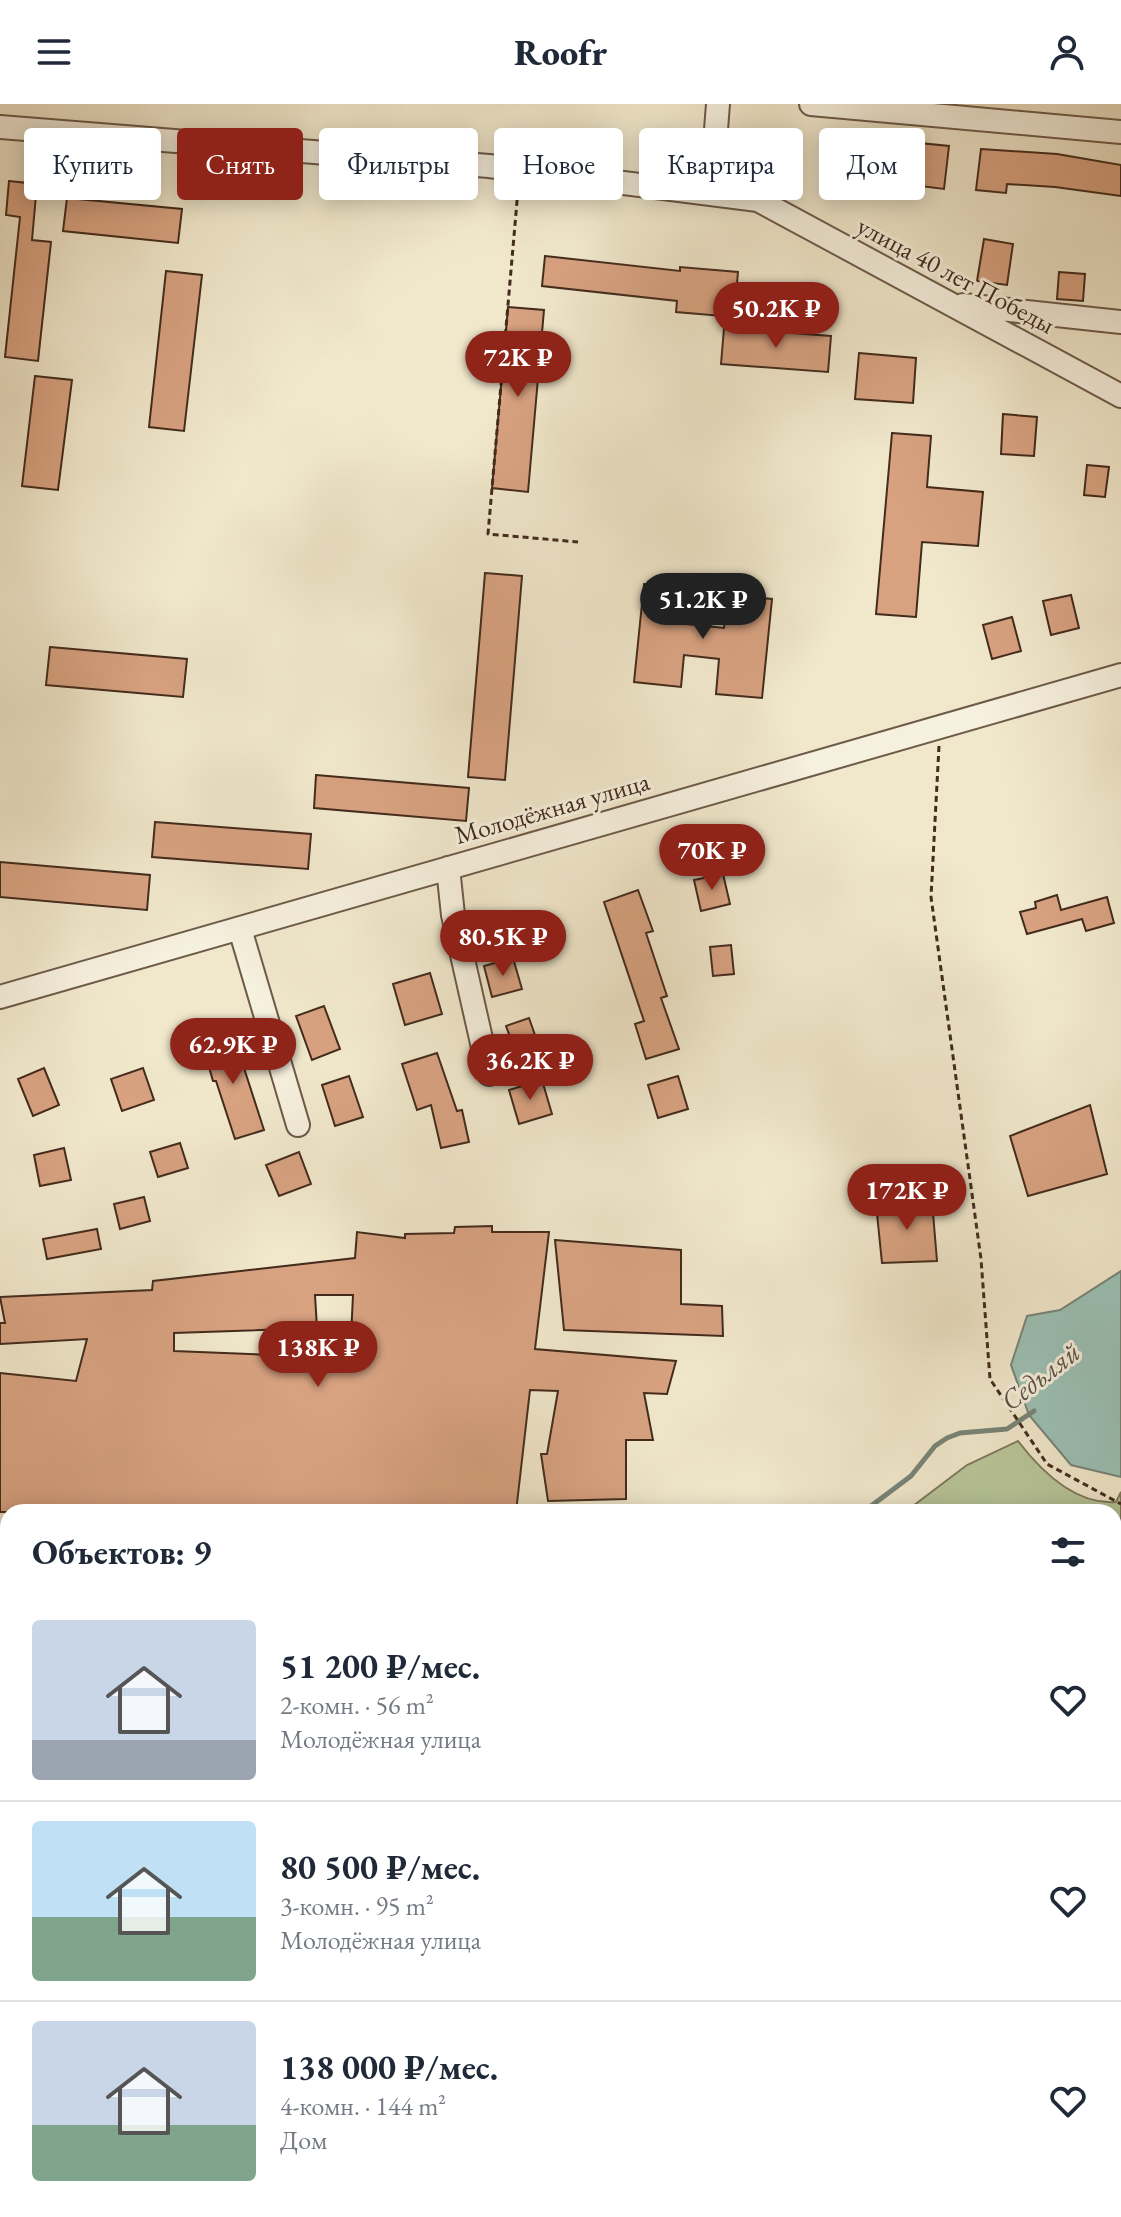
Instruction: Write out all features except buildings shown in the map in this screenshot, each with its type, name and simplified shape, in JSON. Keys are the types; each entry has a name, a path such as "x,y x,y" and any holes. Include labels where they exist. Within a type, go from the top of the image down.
{"street":[{"path":"716,128 718,104"},
{"path":"811,104 1121,132"},
{"name":"улица 40 лет Победы","path":"0,127 494,168"},
{"name":"улица 40 лет Победы","path":"758,200 1121,396"},
{"path":"949,303 1121,322"},
{"name":"Молодёжная улица","path":"0,997 1121,675"},
{"path":"448,868 453,915 489,1074"},
{"path":"240,929 298,1125"}],"path":[{"path":"516,200 488,534 578,542"},
{"path":"940,726 931,897 981,1259 990,1379 1047,1464 1121,1504"}],"green space":[{"path":"1018,1441 1037,1464 1073,1492 1087,1498 1116,1502 1121,1492 1121,1504 916,1504 967,1465"}],"water":[{"path":"1121,1271 1121,1477 1071,1465 1029,1415 1011,1365 1027,1316 1060,1310"}],"waterway":[{"name":"Седьляй","path":"874,1504 911,1476 935,1446 947,1438 960,1433 1007,1429 1034,1411"}]}
